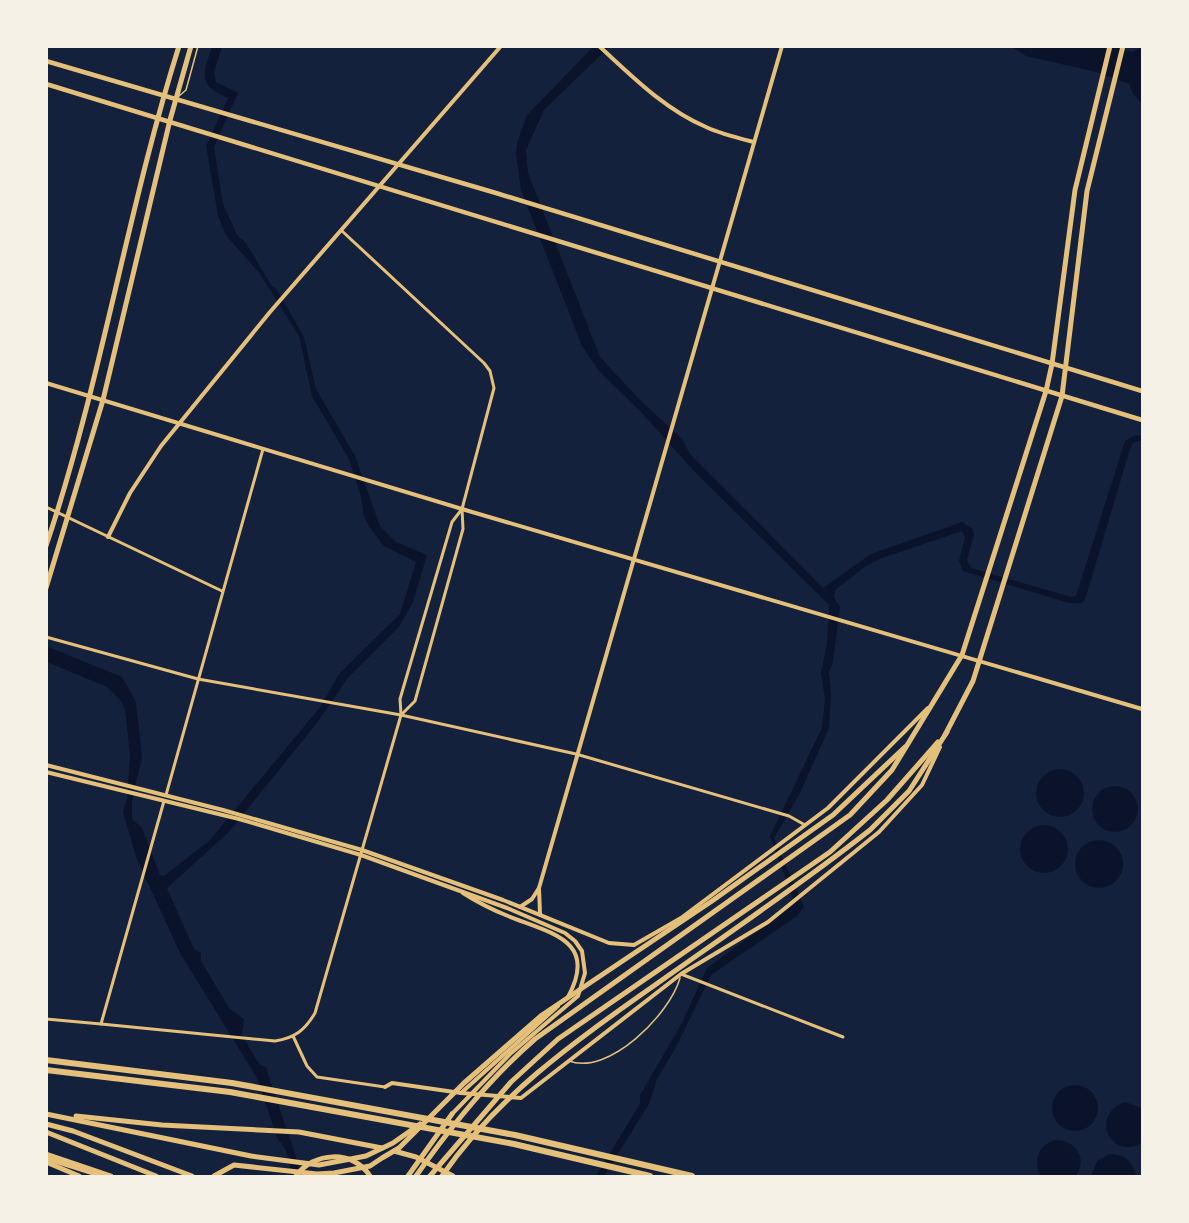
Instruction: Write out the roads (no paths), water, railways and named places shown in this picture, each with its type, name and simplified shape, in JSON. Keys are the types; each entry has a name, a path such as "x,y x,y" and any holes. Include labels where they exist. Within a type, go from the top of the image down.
{"highway":[{"path":"46,1060 232,1083 307,1096 515,1135 692,1176"},
{"path":"46,1070 230,1092 513,1144 650,1176"}],"main road":[{"path":"46,546 58,513 158,117 179,46"},
{"path":"46,588 103,400 170,120 191,46"},
{"path":"416,1176 458,1119 515,1056 568,1014 684,935 850,815 892,770 962,656 1046,391 1052,364 1075,190 1109,49"},
{"path":"443,1176 501,1106 576,1040 807,878 870,830 909,791 947,732 973,681 1062,396 1087,191 1122,50"},
{"path":"46,61 496,193 1143,391"},
{"path":"46,84 713,286 1143,420"},
{"path":"430,1176 511,1082 558,1039 830,852 887,800 947,732"},
{"path":"214,1176 234,1165 316,1174 370,1166 399,1148 464,1083 542,1015 712,901 833,814 905,747"},
{"path":"46,1113 251,1156 319,1165 366,1156 393,1143 443,1106"},
{"path":"46,1113 162,1125 299,1132 366,1143 416,1157 453,1176"},
{"path":"408,1176 452,1114"},
{"path":"46,1124 74,1131 192,1176"},
{"path":"46,1132 156,1176"},
{"path":"296,1176 308,1164 322,1157 342,1158 357,1163 370,1176"},
{"path":"46,1158 79,1176"},
{"path":"46,1158 103,1176"},
{"path":"46,1158 111,1176"}],"street":[{"path":"108,537 144,469 179,424 270,312 289,293 501,46"},
{"path":"599,46 662,102 690,120 718,132 754,142"},
{"path":"540,915 539,888 576,754 782,46"},
{"path":"342,231 490,371 494,388 462,509 463,529 415,701 401,715"},
{"path":"46,383 370,482 1143,709"},
{"path":"101,1024 263,449"},
{"path":"46,507 222,591"},
{"path":"46,1019 275,1041 293,1036 307,1027 315,1013 362,852 401,715 400,699 452,522 462,509"},
{"path":"46,637 198,680 401,715 576,754 789,816 805,825"},
{"path":"46,765 255,819 362,852 520,907 609,943 634,945 681,918 805,825 865,773 932,704"},
{"path":"293,1036 307,1066 317,1077 385,1087 392,1083 461,1094 520,1098 681,974 768,922 879,832 922,785 947,732"},
{"path":"46,772 164,803 239,819 362,852 463,893 507,908 570,937 582,951 585,973 578,996 510,1054 452,1114"},
{"path":"520,907 532,898 539,888"},
{"path":"461,1094 567,997 578,974 574,950 567,940 505,915 463,893"},
{"path":"681,974 843,1037"}],"lane":[{"path":"176,99 186,90 198,46"},
{"path":"568,1061 577,1064 591,1064 630,1044 657,1019 667,1006 675,994 681,974"}],"water":[{"path":"212,47 222,47 214,71 216,82 238,93 214,147 223,204 237,235 246,243 271,285 277,290 304,337 316,389 355,456 380,526 396,542 427,555 413,602 399,627 347,679 317,723 228,833 167,888 194,949 201,953 201,961 229,1008 244,1019 242,1035 259,1064 266,1067 302,1176 289,1176 288,1157 278,1140 257,1078 180,953 136,857 123,812 127,798 130,756 125,710 121,701 107,687 47,662 46,646 122,677 136,702 142,757 132,801 132,819 142,828 160,875 164,876 209,841 321,706 339,674 400,614 416,562 384,546 370,528 364,517 361,497 349,459 312,396 299,336 260,274 226,235 218,216 206,146 228,98 211,88 205,78 206,65"},
{"path":"593,47 609,47 544,110 526,150 528,173 600,357 639,399 682,439 690,454 823,588 871,554 962,522 973,529 974,535 967,560 971,568 1071,597 1076,596 1125,441 1135,435 1142,436 1142,440 1133,443 1130,449 1085,600 1082,603 1069,603 963,571 959,561 965,537 962,531 882,558 866,566 835,590 834,597 840,607 833,662 829,672 831,693 829,728 800,793 774,838 804,907 797,916 711,975 675,1049 657,1079 649,1104 604,1176 593,1176 597,1174 640,1104 640,1095 682,1023 707,968 795,904 770,836 822,728 825,699 821,673 827,643 829,605 694,471 640,411 599,371 582,346 521,190 516,154 517,143 527,115"},
{"path":"1012,47 1117,47 1132,52 1142,47 1142,104 1133,94 1129,84 1096,72 1026,56"},
{"path":"1060,769 1077,776 1084,793 1077,810 1060,817 1043,810 1036,793 1043,776"},
{"path":"1120,786 1132,792 1137,800 1137,818 1132,826 1124,831 1110,832 1102,829 1095,822 1092,804 1095,796 1102,789"},
{"path":"1044,825 1061,832 1068,849 1061,866 1044,873 1027,866 1020,849 1027,832"},
{"path":"1099,840 1116,847 1123,864 1116,881 1099,888 1082,881 1075,864 1082,847"},
{"path":"1075,1085 1091,1092 1098,1108 1091,1124 1075,1131 1059,1124 1052,1108 1059,1092"},
{"path":"1125,1102 1142,1108 1142,1143 1131,1147 1121,1146 1113,1141 1106,1125 1108,1116 1114,1108"},
{"path":"1055,1140 1069,1143 1078,1151 1081,1163 1076,1176 1040,1175 1037,1163 1039,1153 1045,1145"},
{"path":"1110,1154 1120,1155 1128,1160 1136,1176 1091,1176 1097,1161"}]}
